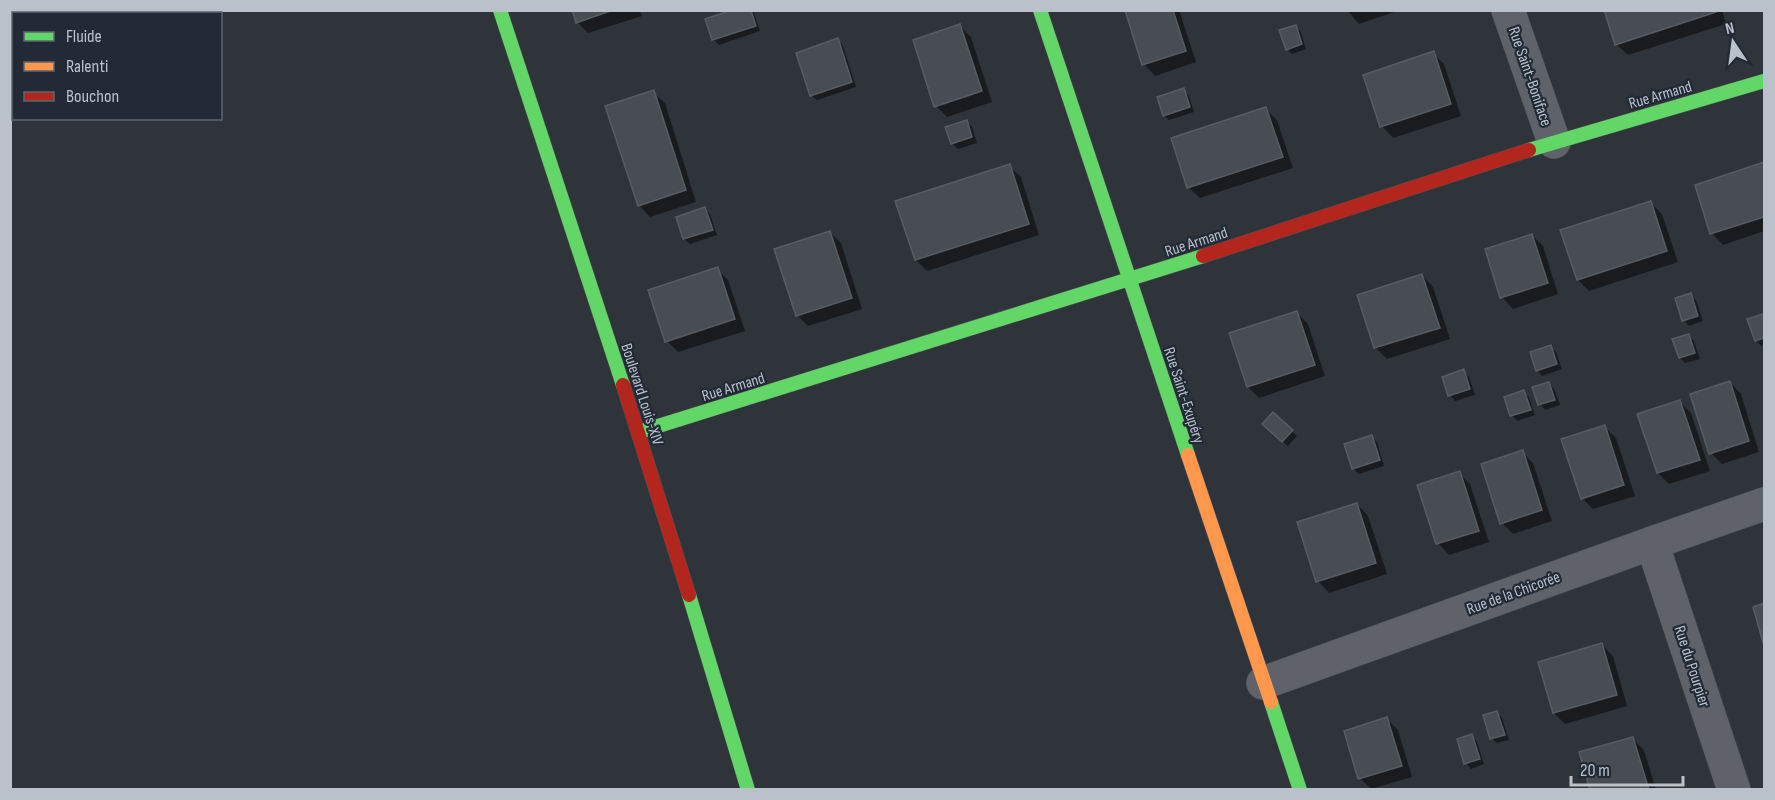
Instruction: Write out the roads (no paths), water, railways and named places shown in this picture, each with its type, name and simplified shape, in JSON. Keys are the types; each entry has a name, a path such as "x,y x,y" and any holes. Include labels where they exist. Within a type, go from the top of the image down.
{"street":[{"name":"Boulevard Louis-XIV","path":"500,10 639,432 748,789"},
{"name":"Rue Saint-Exupéry","path":"1040,10 1299,789"},
{"name":"Rue Saint-Boniface","path":"1508,10 1554,142"},
{"name":"Rue Armand","path":"639,432 1129,280 1554,142 1764,81"},
{"name":"Rue de la Chicorée","path":"1263,682 1764,504"},
{"name":"Rue du Pourpier","path":"1652,543 1734,789"}]}
